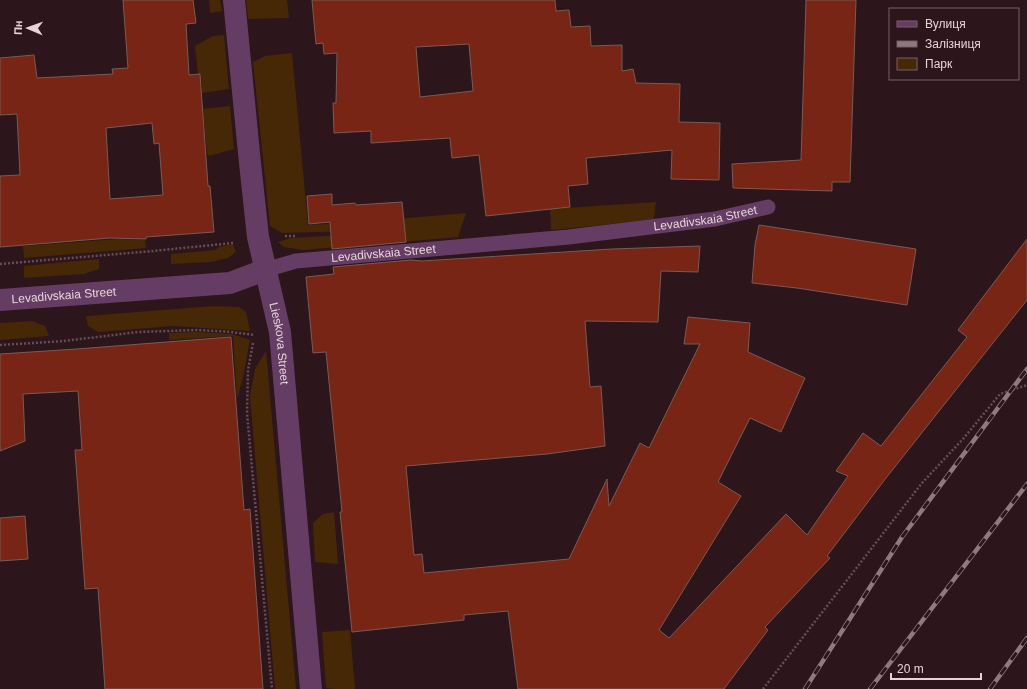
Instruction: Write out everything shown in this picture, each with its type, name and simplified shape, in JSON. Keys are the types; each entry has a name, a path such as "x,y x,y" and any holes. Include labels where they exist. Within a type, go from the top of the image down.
{"street":[{"name":"Lieskova Street","path":"234,0 257,230 280,332 311,689"},
{"name":"Levadivskaia Street","path":"0,300 230,283 265,270"}],"lane":[{"name":"Levadivskaia Street","path":"265,270 296,261 568,237 715,219 768,207"}],"path":[{"path":"0,345 64,341 138,332 198,330 254,335 280,332"},
{"path":"253,342 248,370 247,413 272,689"},
{"path":"763,689 922,484 963,439 1000,394 1027,385"}],"green space":[{"path":"209,0 220,0 222,11 210,13"},
{"path":"246,0 287,0 289,18 248,19"},
{"path":"224,35 229,89 202,93 201,74 198,74 195,46 213,36"},
{"path":"292,53 308,225 356,222 355,231 282,233 270,226 253,62 265,56"},
{"path":"230,106 234,149 209,156 207,153 203,109"},
{"path":"656,202 654,219 551,230 550,209"},
{"path":"466,213 458,237 379,244 373,221"},
{"path":"361,234 336,247 303,250 284,247 278,242 291,238"},
{"path":"118,239 145,240 146,248 24,258 23,246"},
{"path":"233,244 236,252 228,258 210,262 171,264 171,254 215,250 219,247"},
{"path":"99,259 99,269 84,274 24,278 24,266"},
{"path":"214,306 239,307 246,312 250,331 173,326 98,332 88,326 86,316"},
{"path":"32,321 45,326 49,336 0,340 0,323"},
{"path":"196,332 232,334 250,340 243,377 237,398 233,336 169,340 169,333"},
{"path":"266,351 296,689 275,689 250,396 255,369"},
{"path":"334,512 338,564 315,562 313,523 323,514"},
{"path":"350,630 355,689 326,688 322,632"}],"building":[{"path":"123,0 193,0 196,23 186,24 189,75 200,74 208,186 210,186 214,232 146,237 146,239 110,238 0,247 0,176 20,175 17,114 0,115 0,58 34,55 37,78 113,74 112,69 128,68","holes":["152,123 154,144 159,143 163,195 110,199 106,128"]},
{"path":"312,0 555,0 556,11 569,10 571,27 590,26 591,46 622,45 622,71 633,69 636,83 680,84 679,122 720,123 719,180 671,179 672,150 586,158 588,184 568,186 570,207 486,216 479,155 452,158 450,138 371,143 371,131 334,133 333,103 336,103 337,53 324,54 323,43 316,44","holes":["469,44 473,91 420,97 416,47"]},
{"path":"806,0 856,0 850,182 832,182 832,191 733,188 732,164 801,160"},
{"path":"332,194 332,205 402,202 406,242 332,249 330,222 309,224 307,196"},
{"path":"759,225 916,249 907,305 797,288 752,283 755,245"},
{"path":"1027,239 1027,300 886,478 827,556 830,558 765,627 768,630 724,689 518,689 508,611 464,615 464,620 352,632 326,352 313,353 306,277 334,274 333,267 411,260 422,261 612,249 700,246 698,272 661,271 658,322 585,321 590,387 601,386 605,446 547,454 406,466 414,555 422,554 424,573 569,559 607,479 609,506 640,443 649,448 700,344 684,344 688,317 750,323 748,352 805,378 781,432 750,418 718,482 741,496 659,630 669,638 786,514 807,535 848,476 836,471 863,433 881,446 967,337 958,330"},
{"path":"231,337 244,510 250,509 263,689 105,689 98,588 85,589 75,450 82,450 78,391 23,394 25,441 0,451 0,354"},
{"path":"25,516 28,559 0,561 0,518"}],"railway":[{"path":"805,689 902,537 1027,369"},
{"path":"870,689 1027,484"},
{"path":"990,689 1027,638"}]}
